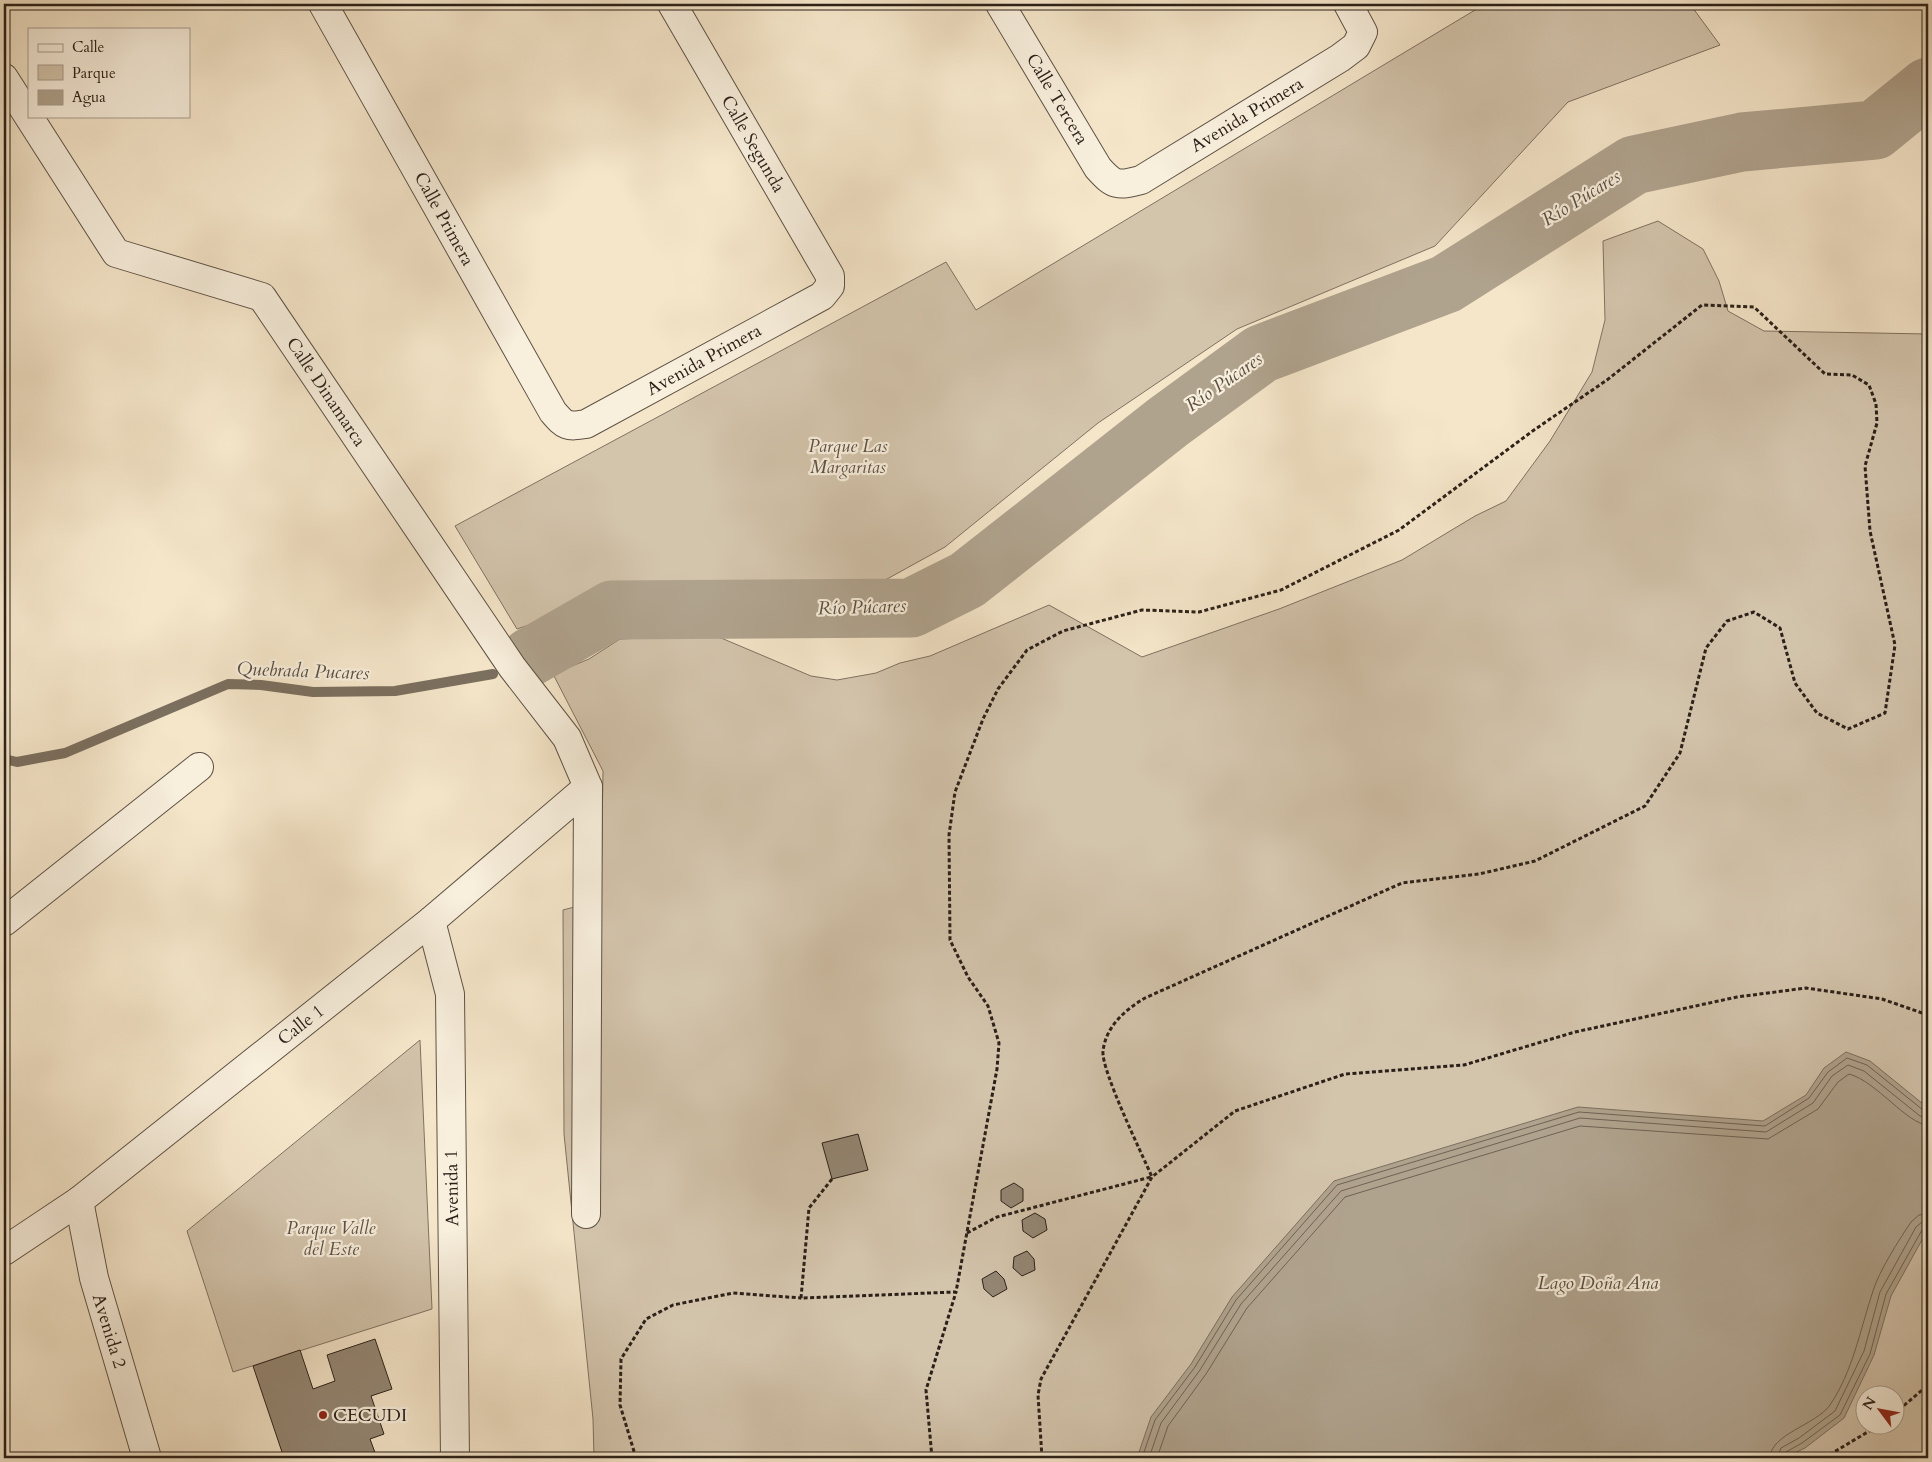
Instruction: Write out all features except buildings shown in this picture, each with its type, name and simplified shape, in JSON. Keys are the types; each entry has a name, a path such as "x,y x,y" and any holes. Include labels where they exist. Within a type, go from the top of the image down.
{"street":[{"name":"Calle Primera","path":"323,4 553,412 564,424 572,426"},
{"name":"Calle Segunda","path":"672,4 830,276 830,286"},
{"name":"Calle Tercera","path":"1000,4 1098,168 1110,180 1122,185"},
{"name":"Avenida Primera","path":"1122,185 1141,180 1340,58 1356,46 1363,32 1348,4"},
{"name":"Calle Dinamarca","path":"4,78 28,116"},
{"name":"Calle Dinamarca","path":"30,118 116,253 262,297 506,659 567,738 588,787"},
{"name":"Avenida Primera","path":"572,426 586,424 595,420 822,296 830,286"},
{"path":"4,922 199,767"},
{"name":"Calle 1","path":"4,1251 79,1201 431,921 588,787"},
{"path":"586,1214 588,787"},
{"name":"Avenida 1","path":"431,921 450,994 455,1458"},
{"name":"Avenida 2","path":"79,1201 94,1278 147,1458"}],"path":[{"path":"932,1458 926,1390 956,1292 997,1069 998,1043 988,1006 968,977 950,940 949,835 955,792 983,719 998,689 1027,650 1063,631 1142,610 1199,612 1281,590 1390,534 1607,380 1702,305 1754,307 1825,374 1852,375 1868,385 1876,404 1877,423 1865,466 1870,531 1895,645 1885,713 1848,728 1817,713 1795,683 1780,628 1754,612 1727,621 1706,648 1680,753 1645,806 1535,861 1479,874 1402,883 1145,998 1126,1010 1109,1030 1103,1052 1107,1072 1152,1177"},
{"path":"1042,1458 1038,1395 1041,1379 1152,1177 1235,1111 1345,1074 1464,1065 1575,1032 1737,997 1806,988 1882,999 1928,1015"},
{"path":"966,1234 998,1217 1152,1177"},
{"path":"801,1298 809,1208 832,1179"},
{"path":"636,1458 620,1405 621,1359 646,1319 673,1305 732,1293 801,1298 956,1292"},
{"path":"1904,1405 1928,1385"},
{"path":"1824,1458 1864,1434"}],"green space":[{"name":"Parque Las Margaritas","path":"1485,4 1690,4 1720,45 1568,102 1435,246 1237,329 1098,423 945,547 878,584 643,586 517,629 455,526 946,262 976,310"},
{"path":"1658,221 1703,249 1719,281 1728,311 1764,331 1928,334 1928,1458 594,1458 593,1419 564,1134 563,910 601,900 603,771 553,674 589,659 620,639 714,635 811,676 837,680 876,673 900,663 930,656 1049,605 1142,657 1279,609 1402,560 1475,516 1506,501 1550,441 1592,372 1605,320 1603,241"},
{"name":"Parque Valle del Este","path":"420,1040 432,1309 233,1372 187,1231"}],"water":[{"name":"Lago Doña Ana","path":"1846,1052 1870,1061 1928,1108 1928,1229 1891,1296 1874,1355 1860,1384 1854,1384 1854,1397 1844,1418 1805,1448 1784,1458 1137,1458 1151,1417 1191,1364 1232,1297 1334,1181 1578,1107 1763,1121 1806,1095 1824,1068"}],"waterway":[{"name":"Río Púcares","path":"530,657 612,610 911,608 967,580 1168,422 1261,354 1446,284 1634,165 1742,142 1875,130 1928,87"},
{"name":"Quebrada Pucares","path":"4,759 17,762 65,753 228,684 261,685 313,692 395,691 493,674"}],"place":[{"name":"CECUDI","path":"323,1415"}]}
